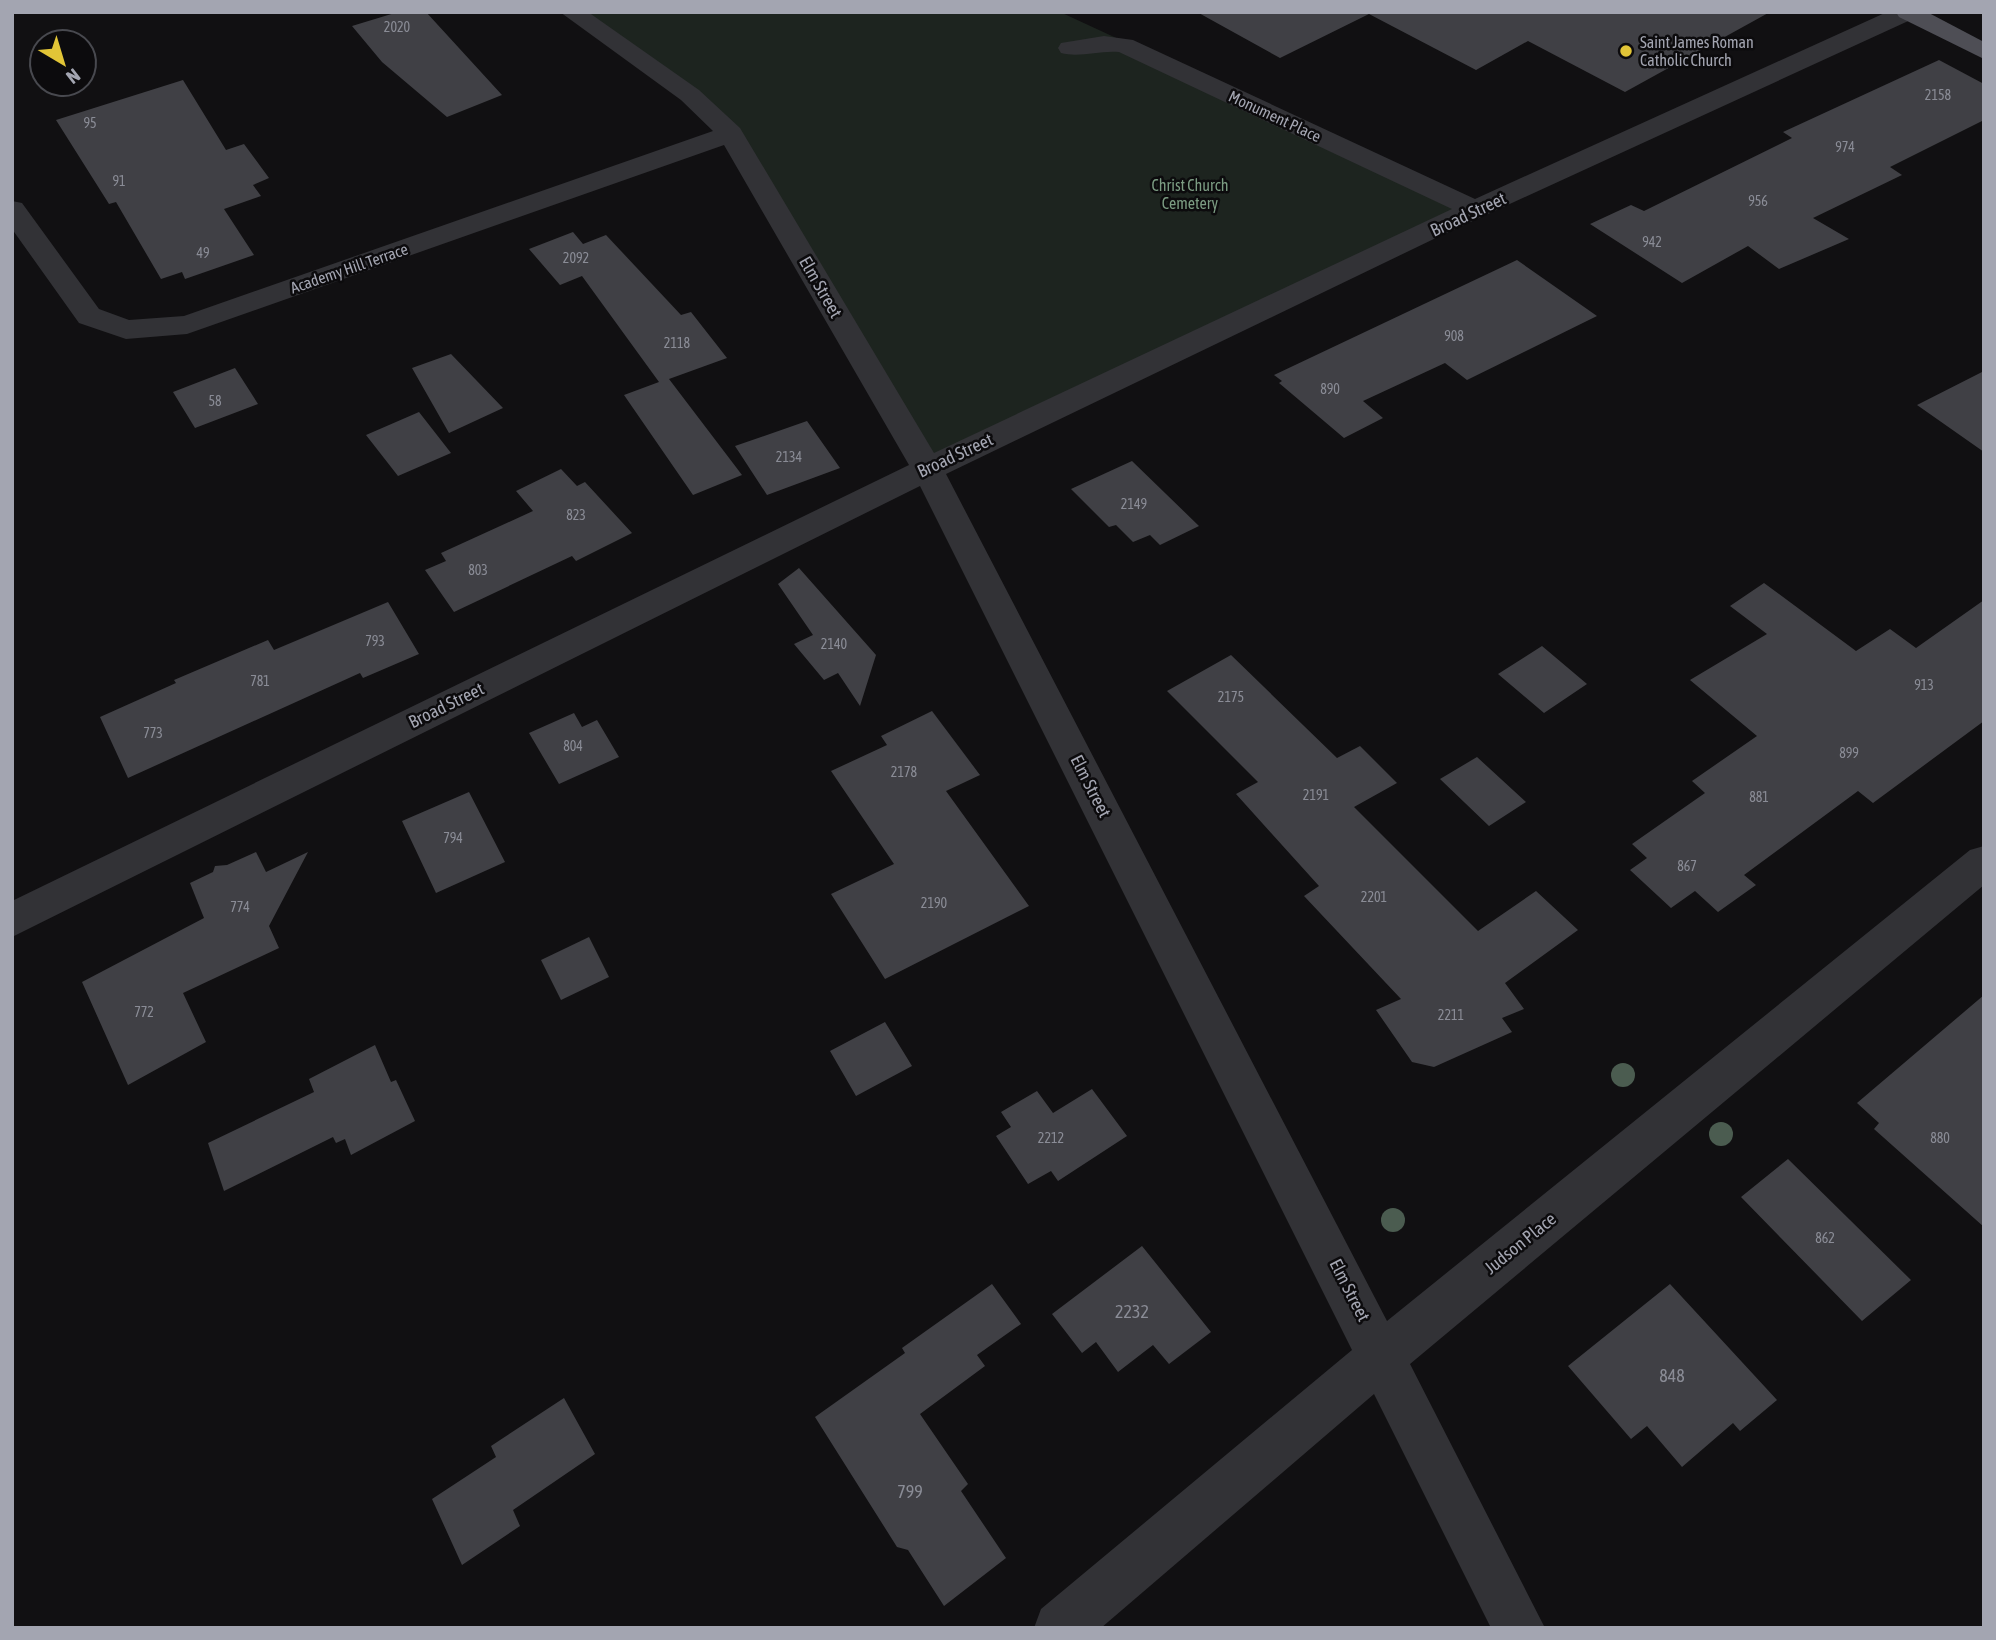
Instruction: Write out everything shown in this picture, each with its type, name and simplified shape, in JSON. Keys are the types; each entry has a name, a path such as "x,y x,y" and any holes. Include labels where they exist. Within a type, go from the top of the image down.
{"main road":[{"path":"1908,12 1984,52"}],"street":[{"name":"Elm Street","path":"572,12 691,95 731,134 927,468 1383,1355 1520,1628"},
{"name":"Broad Street","path":"12,920 927,468 1476,210 1908,12"},
{"name":"Monument Place","path":"1070,48 1104,43 1124,45 1476,210"},
{"name":"Academy Hill Terrace","path":"12,209 89,316 126,330 187,325 731,134"},
{"name":"Judson Place","path":"1059,1628 1383,1355 1984,862"}],"green space":[{"name":"Christ Church Cemetery","path":"572,12 1060,12 1482,207 927,468 731,134"}],"building":[{"path":"398,12 426,12 502,95 447,117 382,62 352,26"},
{"path":"1197,12 1770,12 1625,92 1528,41 1476,70 1369,14 1280,58"},
{"path":"1939,60 1984,84 1984,120 1890,167 1902,175 1813,218 1849,239 1779,269 1748,246 1682,283 1590,224 1631,205 1644,211 1792,138 1783,132"},
{"path":"183,80 226,150 244,144 269,178 253,185 261,196 224,209 254,255 185,279 182,272 161,279 116,202 109,204 56,120"},
{"path":"573,232 583,244 606,235 681,315 691,312 727,358 669,379 742,475 693,495 624,395 659,382 582,276 560,285 529,249"},
{"path":"1517,260 1597,316 1467,380 1445,363 1363,401 1383,418 1344,438 1279,383 1282,381 1274,375"},
{"path":"451,354 503,408 449,433 412,368"},
{"path":"235,368 258,404 195,428 173,392"},
{"path":"1984,371 1984,452 1917,405"},
{"path":"419,412 451,453 398,476 366,435"},
{"path":"807,421 840,468 767,495 735,446"},
{"path":"1132,461 1199,526 1160,545 1150,535 1133,542 1116,525 1109,527 1071,489"},
{"path":"561,469 577,486 585,482 632,533 576,561 572,556 454,612 425,570 446,561 441,553 533,511 516,491"},
{"path":"799,568 876,655 860,706 838,673 824,680 794,644 813,635 778,584"},
{"path":"1764,583 1856,651 1890,629 1916,648 1984,600 1984,721 1873,803 1858,791 1744,875 1756,885 1718,912 1695,891 1671,908 1630,870 1647,858 1632,844 1705,793 1692,781 1757,736 1690,680 1767,634 1730,606"},
{"path":"388,602 419,654 363,678 360,673 128,778 100,717 176,683 174,680 268,640 274,650"},
{"path":"1542,646 1587,684 1544,713 1498,674"},
{"path":"1231,655 1337,758 1360,746 1397,783 1354,807 1478,931 1536,891 1578,930 1505,983 1524,1009 1502,1018 1512,1032 1434,1067 1412,1062 1376,1010 1401,999 1304,896 1319,886 1236,794 1258,782 1167,691"},
{"path":"932,711 980,775 946,791 1029,906 885,979 831,894 894,864 831,771 887,745 881,736"},
{"path":"574,713 582,727 597,720 619,757 559,784 529,733"},
{"path":"1477,757 1526,802 1489,826 1440,779"},
{"path":"469,792 505,862 436,893 402,821"},
{"path":"256,852 266,872 308,852 269,926 279,948 183,993 206,1042 128,1085 82,982 204,918 190,883 213,872 215,866 227,865"},
{"path":"589,937 609,977 561,1000 541,960"},
{"path":"1984,995 1984,1227 1874,1129 1879,1123 1857,1103"},
{"path":"885,1022 912,1066 856,1096 830,1051"},
{"path":"375,1045 391,1082 396,1080 415,1121 351,1155 345,1139 336,1143 333,1137 224,1191 208,1143 314,1092 309,1079"},
{"path":"1092,1089 1127,1136 1058,1181 1051,1171 1028,1184 996,1136 1011,1127 1001,1112 1037,1091 1053,1113"},
{"path":"1788,1159 1911,1280 1862,1321 1741,1197"},
{"path":"1142,1246 1211,1332 1169,1364 1153,1345 1118,1372 1096,1342 1082,1353 1052,1314"},
{"path":"992,1284 1021,1324 977,1355 985,1366 920,1414 968,1484 961,1491 1006,1558 944,1606 908,1550 897,1547 815,1417 905,1353 902,1348"},
{"path":"1670,1284 1777,1400 1740,1431 1733,1423 1682,1467 1647,1426 1631,1439 1568,1366"},
{"path":"564,1398 595,1454 513,1510 520,1526 462,1565 432,1499 496,1457 491,1446"}],"place":[{"name":"Saint James Roman Catholic Church","path":"1626,51"}]}
